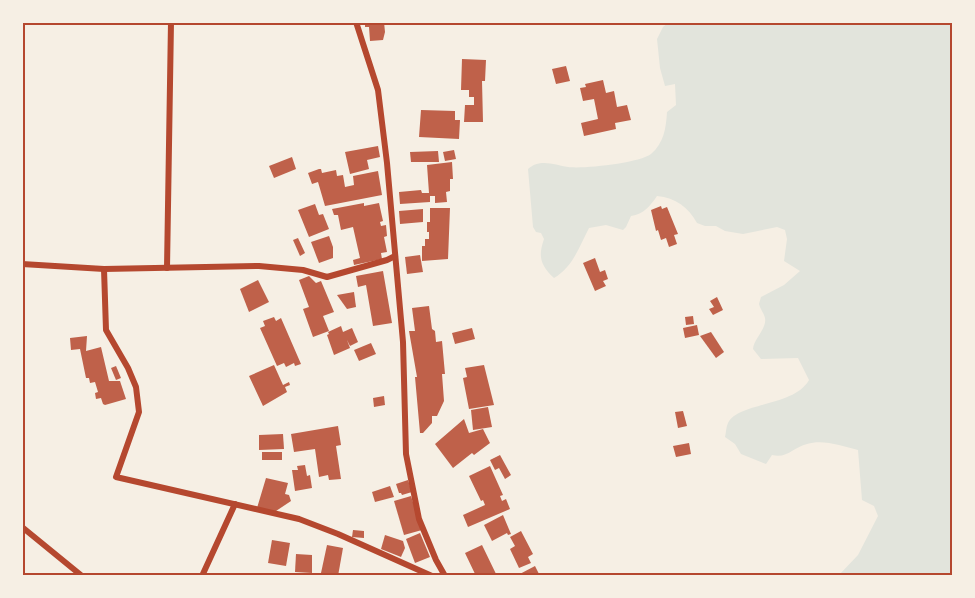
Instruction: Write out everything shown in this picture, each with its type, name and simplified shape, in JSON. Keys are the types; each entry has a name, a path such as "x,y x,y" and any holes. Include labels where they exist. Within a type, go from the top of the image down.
{"street":[{"path":"167,268 171,22"},
{"path":"356,22 378,90 387,164 403,342 406,454 419,519 445,576"},
{"path":"22,264 104,269 259,266 303,270 327,277 395,256"},
{"path":"104,269 106,330 136,387 140,412 116,477 309,523 432,576"},
{"path":"202,576 235,504"},
{"path":"22,527 82,576"}],"shaded area":[{"path":"668,23 952,23 952,575 839,575 858,555 878,516 874,506 862,500 858,450 819,442 802,445 782,455 772,455 766,464 741,454 735,444 725,437 728,423 734,416 791,395 802,389 809,380 798,358 761,359 753,349 765,322 759,304 761,297 784,285 800,271 784,261 787,239 785,230 777,227 743,234 725,231 716,226 705,226 697,223 681,204 657,196 643,211 631,216 623,230 606,225 589,228 571,262 554,278 543,264 541,250 544,239 541,233 536,232 533,227 528,169 543,163 568,167 611,165 645,157 655,150 664,135 667,112 676,105 675,84 665,86 660,68 657,39 663,27"}],"building":[{"path":"365,22 384,22 383,40 370,41 369,27 365,27"},
{"path":"462,59 486,60 485,81 482,81 483,122 464,122 465,105 474,105 474,97 469,97 469,90 461,90"},
{"path":"566,66 570,81 556,84 552,69"},
{"path":"603,80 606,93 614,91 617,107 627,105 631,120 615,123 616,129 584,136 581,123 598,119 594,99 583,101 580,88 586,87 585,84"},
{"path":"421,110 455,111 455,120 460,120 459,139 419,137"},
{"path":"378,146 380,157 367,160 369,169 350,174 345,152"},
{"path":"454,150 456,159 445,161 443,152"},
{"path":"438,151 439,162 411,162 410,152"},
{"path":"292,157 296,169 274,178 269,166"},
{"path":"452,162 453,179 450,179 450,191 446,192 447,202 435,203 435,196 430,196 430,202 400,204 399,192 421,190 422,193 429,193 427,165"},
{"path":"319,169 322,173 336,170 337,176 343,175 345,187 354,185 353,176 378,171 382,195 325,206 318,182 312,184 308,173"},
{"path":"364,203 364,206 379,203 383,221 380,222 381,226 386,225 387,236 384,237 387,252 381,253 382,259 354,265 353,260 360,258 353,227 341,230 338,215 334,215 332,209"},
{"path":"315,204 319,215 323,214 329,229 309,237 298,210"},
{"path":"661,206 662,209 667,207 678,234 674,235 677,244 669,247 666,238 661,240 658,230 656,231 651,210"},
{"path":"430,208 450,208 448,259 422,261 422,246 425,246 425,239 429,239 427,222 430,222"},
{"path":"423,209 423,222 400,224 399,211"},
{"path":"329,236 333,247 333,258 319,263 311,242"},
{"path":"298,238 305,253 300,256 293,240"},
{"path":"420,255 423,272 407,274 405,257"},
{"path":"595,258 600,272 605,270 608,279 603,281 606,286 595,291 583,263"},
{"path":"383,271 392,323 373,326 366,285 358,287 356,276"},
{"path":"309,276 316,283 321,281 334,312 323,316 329,331 313,337 303,309 309,307 299,280"},
{"path":"258,280 269,302 249,312 240,289"},
{"path":"354,292 356,307 347,309 337,295"},
{"path":"717,297 723,310 713,315 709,309 714,307 710,301"},
{"path":"429,306 436,342 442,341 445,374 442,374 444,401 437,416 432,416 432,423 423,433 420,433 415,377 417,377 409,331 415,331 412,308"},
{"path":"693,316 694,324 686,325 685,317"},
{"path":"274,317 276,321 281,318 301,364 295,366 294,363 286,367 284,363 277,366 260,328 265,326 263,321"},
{"path":"697,325 699,335 685,338 683,328"},
{"path":"341,326 343,332 352,328 358,342 350,346 347,340 350,348 334,355 327,335 328,332"},
{"path":"472,328 475,339 455,344 452,333"},
{"path":"711,332 724,352 716,358 700,336"},
{"path":"87,336 86,351 101,347 109,381 120,381 126,399 105,405 101,398 96,399 95,393 98,392 95,382 90,383 89,378 86,378 80,349 71,350 70,338"},
{"path":"371,343 376,354 359,361 354,350"},
{"path":"274,365 283,385 289,382 290,385 285,387 287,392 263,406 249,376"},
{"path":"484,365 494,405 469,409 463,378 467,377 465,368"},
{"path":"116,366 121,378 116,380 111,368"},
{"path":"384,396 385,405 374,407 373,398"},
{"path":"488,407 492,427 473,430 471,410"},
{"path":"683,411 687,426 678,428 675,412"},
{"path":"464,419 469,433 483,429 490,443 453,468 435,444"},
{"path":"338,426 341,445 336,446 341,479 329,480 328,475 319,477 315,449 294,452 291,434"},
{"path":"283,434 284,449 259,450 259,435"},
{"path":"689,443 691,454 676,457 673,446"},
{"path":"262,452 282,452 282,460 262,460"},
{"path":"500,455 511,475 505,479 499,468 495,470 490,460"},
{"path":"305,465 307,476 310,475 312,488 295,491 292,470 298,470 297,466"},
{"path":"490,466 503,495 500,496 502,501 506,499 510,509 468,527 463,515 485,505 469,476"},
{"path":"266,478 288,483 285,494 289,495 291,501 273,513 257,508"},
{"path":"408,480 412,492 402,495 396,484"},
{"path":"390,486 394,497 375,502 372,492"},
{"path":"411,496 422,530 404,535 394,501"},
{"path":"503,515 511,534 507,533 492,541 484,525"},
{"path":"353,530 364,531 364,538 352,537"},
{"path":"521,531 533,554 528,557 531,563 519,568 510,549 515,546 510,537"},
{"path":"420,533 430,557 415,563 406,539"},
{"path":"385,535 403,541 405,548 401,557 381,549"},
{"path":"272,540 290,543 286,566 268,563"},
{"path":"327,545 343,548 338,576 321,573"},
{"path":"482,545 497,576 481,574 476,576 465,553"},
{"path":"296,554 312,555 312,573 295,572"},
{"path":"535,566 540,576 516,576"}]}
